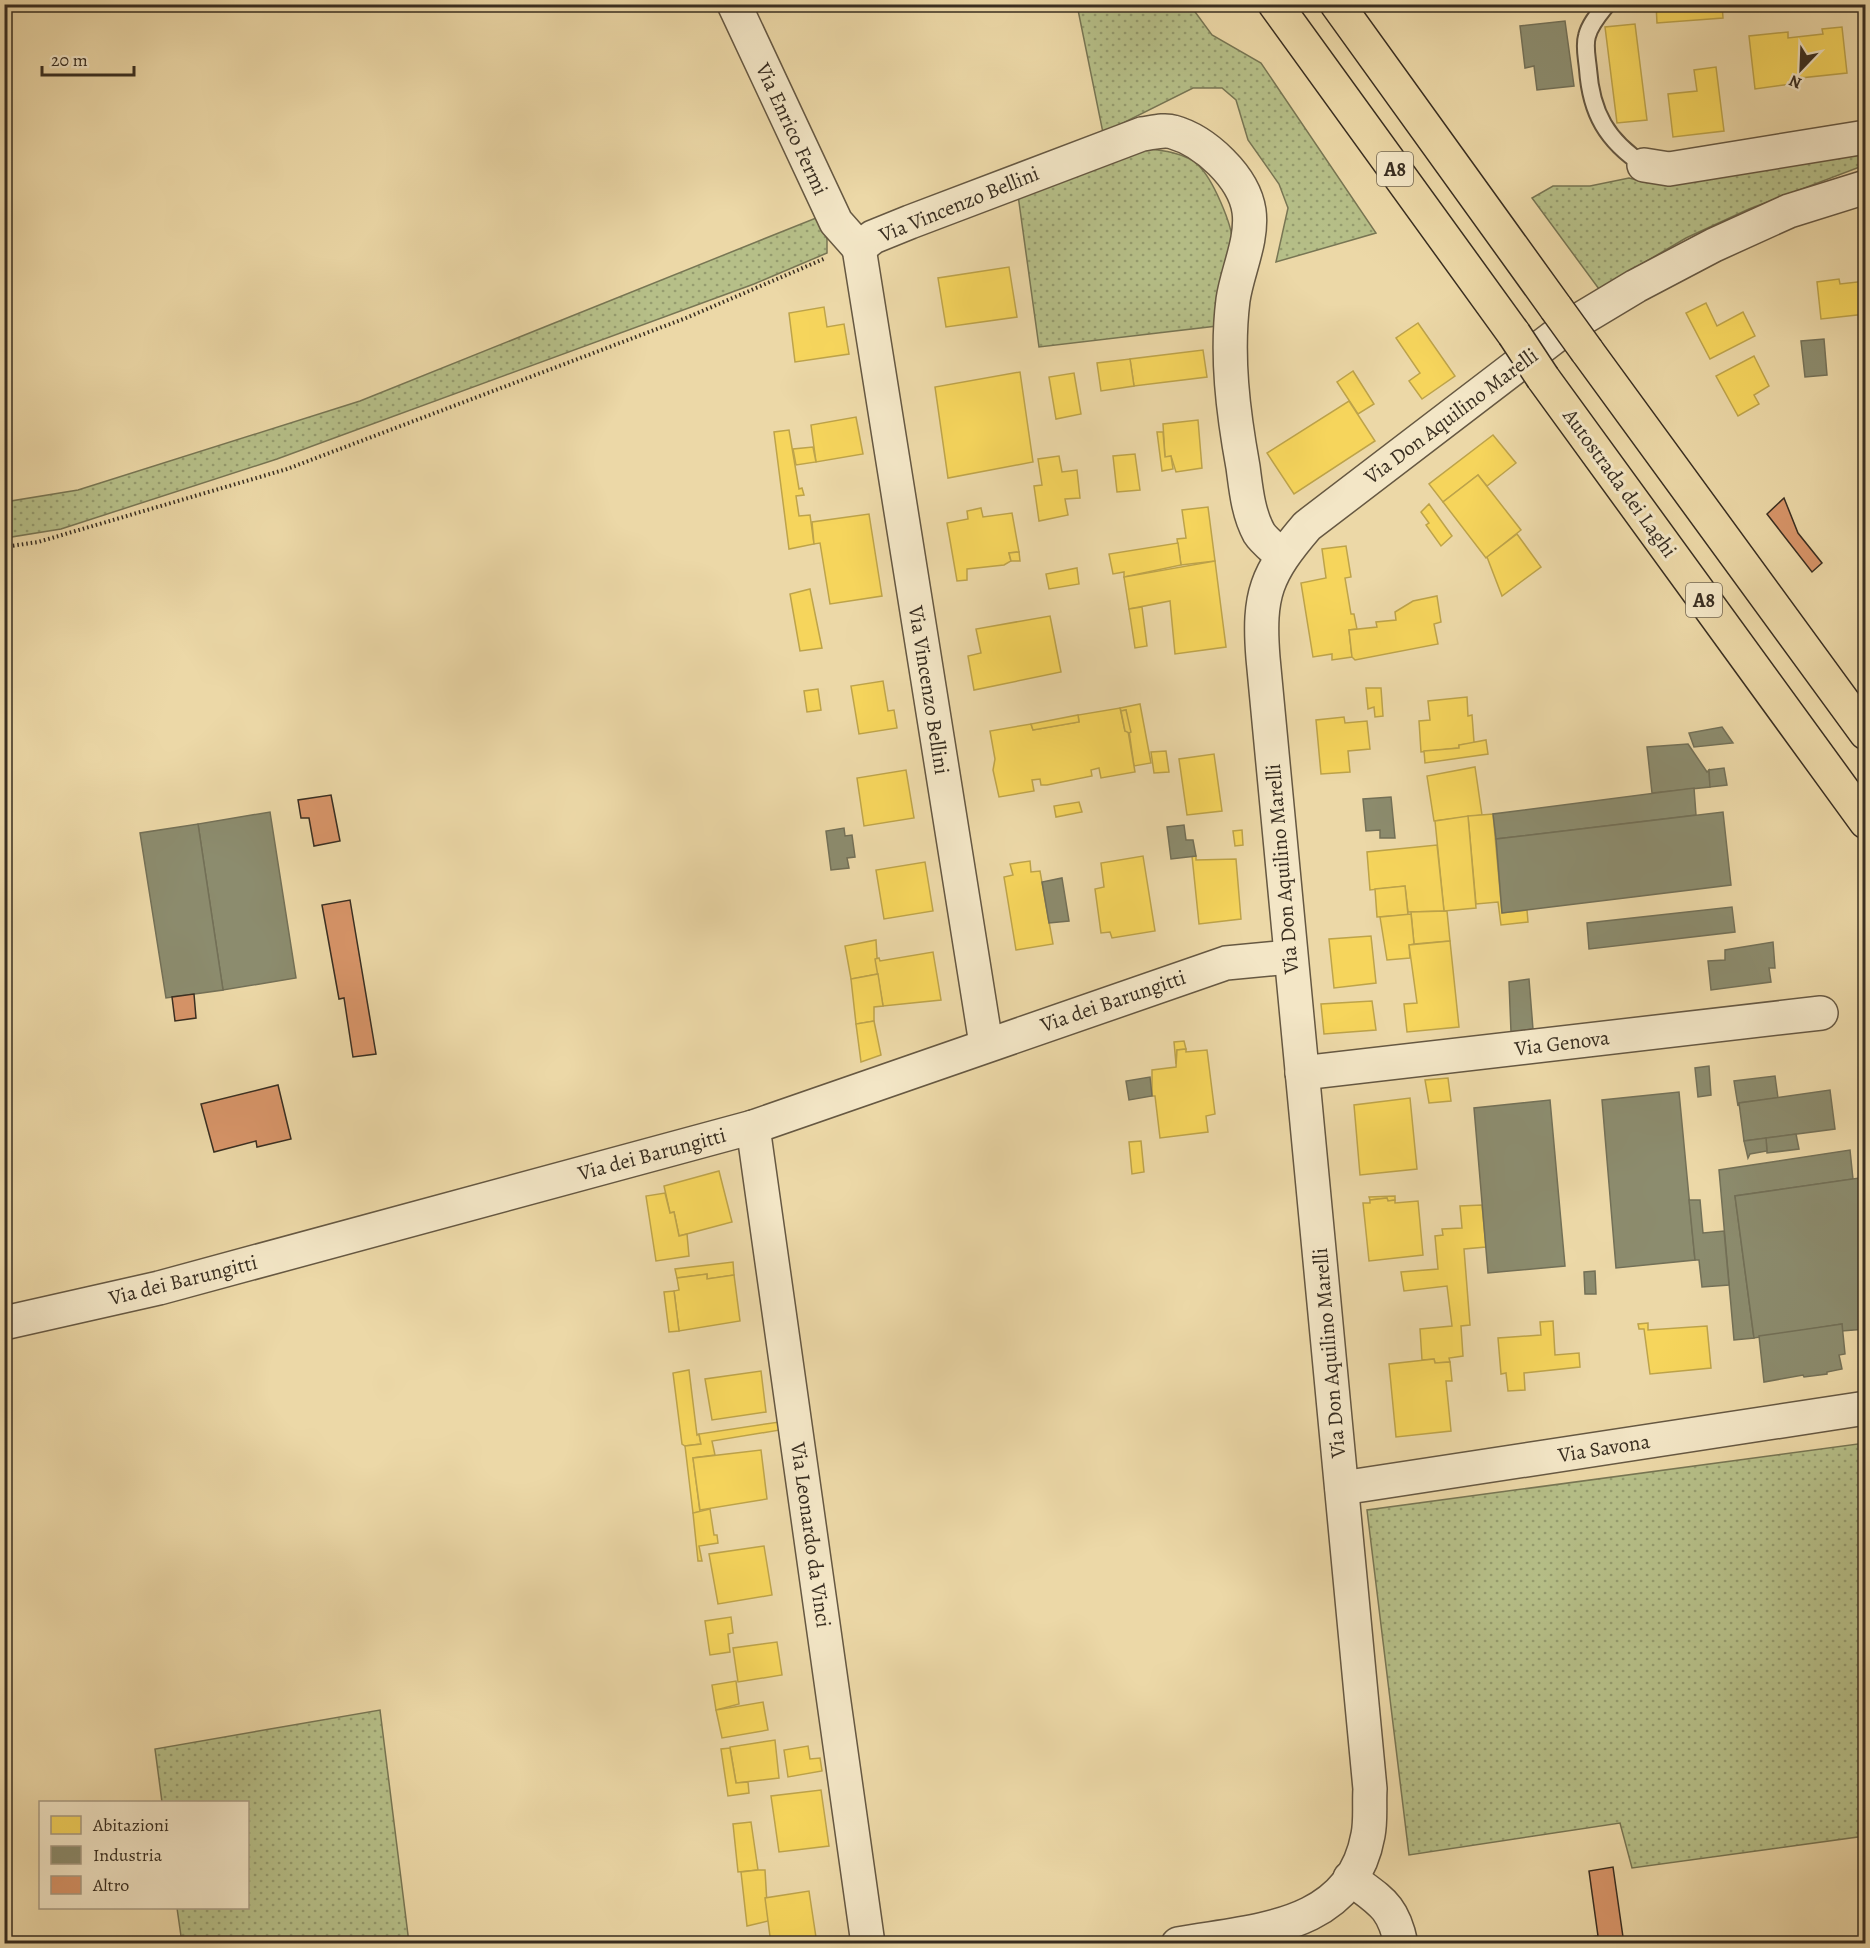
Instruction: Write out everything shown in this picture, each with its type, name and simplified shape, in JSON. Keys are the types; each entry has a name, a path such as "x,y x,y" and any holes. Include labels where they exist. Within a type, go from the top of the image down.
{"highway":[{"name":"Autostrada dei Laghi","path":"1275,4 1866,822"},
{"name":"A8","path":"1337,4 1866,733"}],"street":[{"name":"Via Enrico Fermi","path":"734,4 836,222 859,248"},
{"name":"Via Vincenzo Bellini","path":"986,1044 859,248 873,237 910,222 1142,134 1171,131 1192,139 1232,175 1241,188 1249,211 1248,231 1234,297 1229,339 1232,393 1249,506 1260,534 1282,556"},
{"path":"1644,165 1669,169 1866,137"},
{"name":"Via Don Aquilino Marelli","path":"1178,1944 1300,1920 1328,1904 1340,1893 1350,1878 1361,1859 1369,1834 1370,1789 1290,957 1261,631 1261,606 1282,556 1307,526 1566,328 1636,286 1714,245 1789,211 1866,187"},
{"name":"Via dei Barungitti","path":"4,1323 159,1288 753,1127 986,1044 1226,963 1290,957"},
{"name":"Via Genova","path":"1302,1073 1821,1013"},
{"name":"Via Leonardo da Vinci","path":"753,1127 868,1944"},
{"name":"Via Savona","path":"1342,1488 1866,1408"},
{"path":"1350,1878 1386,1906 1396,1921 1401,1944"}],"lane":[{"path":"1607,4 1587,35 1589,84 1595,108 1607,134 1626,153 1644,165"}],"path":[{"path":"4,547 38,542 287,469 686,318 842,252 859,248"}],"green space":[{"path":"1077,5 1190,5 1212,35 1261,63 1376,233 1276,262 1288,208 1279,184 1248,140 1236,100 1222,88 1193,88 1103,133"},
{"path":"1865,146 1865,165 1749,209 1686,238 1599,289 1532,198 1553,186 1590,186 1629,178 1645,182"},
{"path":"1141,148 1171,152 1186,157 1198,165 1210,180 1221,202 1233,244 1217,326 1039,347 1018,195"},
{"path":"821,216 827,239 827,253 754,284 277,459 61,529 5,538 5,502 78,490 360,401"},
{"path":"1865,1443 1865,1836 1632,1868 1620,1823 1409,1855 1367,1510"},
{"path":"380,1710 409,1943 182,1943 177,1909 249,1909 249,1801 162,1801 155,1749"}],"building: Abitazioni":[{"path":"1656,4 1722,4 1723,18 1657,23"},
{"path":"1635,24 1647,120 1617,123 1605,27"},
{"path":"1842,27 1847,73 1791,79 1791,84 1755,89 1749,36 1788,32 1788,38 1823,34 1822,29"},
{"path":"1716,67 1724,131 1673,137 1668,94 1697,91 1694,70"},
{"path":"1009,267 1017,317 946,327 938,278"},
{"path":"1839,279 1840,284 1866,281 1866,314 1821,319 1817,282"},
{"path":"1706,303 1717,326 1743,312 1755,336 1710,359 1686,313"},
{"path":"824,307 827,327 844,324 849,354 795,362 789,313"},
{"path":"1418,323 1455,376 1422,399 1409,381 1420,373 1396,338"},
{"path":"1203,350 1207,377 1134,386 1130,359"},
{"path":"1754,356 1769,386 1754,395 1759,404 1738,416 1716,376"},
{"path":"1130,359 1134,386 1101,391 1097,363"},
{"path":"1353,371 1374,404 1358,414 1337,382"},
{"path":"1020,372 1033,462 948,478 935,387"},
{"path":"1074,373 1081,414 1056,419 1049,377"},
{"path":"1349,401 1375,441 1294,494 1267,453"},
{"path":"856,417 863,454 816,462 811,425"},
{"path":"1198,420 1202,468 1176,472 1171,456 1165,457 1163,424"},
{"path":"789,430 799,489 802,488 804,495 796,496 799,516 810,515 814,544 789,549 774,432"},
{"path":"1157,432 1163,432 1165,457 1171,456 1173,469 1162,471"},
{"path":"1493,435 1516,463 1487,486 1478,475 1443,502 1429,484"},
{"path":"813,447 816,462 796,465 793,449"},
{"path":"1135,454 1140,490 1117,492 1113,456"},
{"path":"1059,456 1062,472 1077,470 1080,498 1065,499 1068,515 1039,521 1034,486 1042,485 1038,459"},
{"path":"1478,475 1521,530 1486,558 1443,502"},
{"path":"1429,504 1452,536 1441,546 1426,525 1429,523 1421,512"},
{"path":"1208,507 1215,561 1181,565 1177,539 1186,538 1182,510"},
{"path":"981,508 983,517 1012,513 1019,552 1009,553 1011,561 1004,565 967,569 967,580 957,581 947,523 968,519 967,511"},
{"path":"869,514 882,596 830,604 820,543 814,544 812,522"},
{"path":"1517,534 1541,567 1502,596 1487,557"},
{"path":"1178,543 1181,565 1124,577 1124,572 1113,574 1109,554"},
{"path":"1346,546 1351,577 1345,578 1351,614 1354,614 1357,629 1349,630 1352,657 1332,660 1332,654 1313,657 1301,583 1326,578 1322,549"},
{"path":"1019,552 1020,561 1011,561 1009,553"},
{"path":"1215,561 1226,647 1175,654 1170,601 1129,609 1124,577"},
{"path":"1077,568 1079,584 1049,589 1046,574"},
{"path":"810,589 822,648 800,651 790,594"},
{"path":"1437,596 1441,622 1434,624 1438,644 1355,660 1352,657 1349,630 1377,627 1376,622 1396,620 1395,612 1413,601"},
{"path":"1142,607 1147,646 1135,648 1129,609"},
{"path":"1050,616 1061,672 974,690 968,656 981,653 976,629"},
{"path":"883,681 888,711 894,710 897,728 859,734 851,686"},
{"path":"1366,688 1381,688 1383,716 1375,717 1374,707 1368,709"},
{"path":"818,689 821,710 807,712 804,691"},
{"path":"1467,697 1468,716 1472,715 1474,742 1477,743 1459,745 1459,748 1421,752 1419,721 1430,720 1428,701"},
{"path":"1140,704 1151,763 1134,766 1126,710 1121,711 1120,708"},
{"path":"1120,708 1125,731 1128,731 1135,772 1101,778 1099,768 1091,770 1092,776 1047,785 1041,785 1040,779 1032,780 1034,791 999,797 993,770 995,759 990,731 1031,724 1033,730 1079,722 1078,715"},
{"path":"1126,710 1131,732 1129,733 1125,731 1121,711"},
{"path":"1078,715 1079,722 1033,730 1031,724"},
{"path":"1344,717 1345,723 1367,721 1370,749 1348,751 1350,772 1321,774 1316,720"},
{"path":"1486,740 1488,754 1425,763 1424,751 1459,748 1459,745"},
{"path":"1166,751 1169,772 1154,773 1151,752"},
{"path":"1214,754 1222,811 1187,815 1179,759"},
{"path":"1475,767 1482,815 1434,821 1427,776"},
{"path":"906,770 914,818 864,826 857,778"},
{"path":"1079,802 1082,812 1056,817 1054,806"},
{"path":"1493,814 1502,913 1527,910 1528,922 1501,925 1498,902 1476,904 1468,816"},
{"path":"1468,816 1476,908 1444,911 1435,821"},
{"path":"1242,830 1243,845 1235,846 1233,831"},
{"path":"1437,845 1444,911 1408,912 1405,886 1370,890 1367,852"},
{"path":"1143,856 1155,931 1112,938 1110,932 1101,933 1095,889 1104,887 1101,863"},
{"path":"1192,856 1196,856 1196,860 1236,859 1241,919 1199,924"},
{"path":"1030,861 1031,872 1040,871 1053,944 1016,950 1004,877 1013,875 1010,864"},
{"path":"925,862 933,911 884,919 876,870"},
{"path":"1405,886 1408,915 1377,917 1375,889"},
{"path":"1447,911 1450,941 1414,944 1411,912"},
{"path":"1411,914 1414,944 1409,945 1410,958 1387,960 1380,917"},
{"path":"1371,936 1376,983 1334,988 1329,939"},
{"path":"876,940 878,974 851,979 845,946"},
{"path":"1450,941 1459,1027 1407,1032 1404,1004 1417,1003 1409,945"},
{"path":"933,952 941,1000 883,1006 875,959 879,958 880,961"},
{"path":"878,974 883,1006 874,1007 874,1021 856,1024 851,979"},
{"path":"1372,1001 1376,1030 1324,1034 1321,1004"},
{"path":"874,1021 881,1055 861,1062 856,1024"},
{"path":"1184,1041 1186,1049 1177,1050 1176,1064 1174,1042"},
{"path":"1186,1049 1186,1052 1207,1050 1215,1114 1206,1116 1208,1132 1160,1138 1155,1096 1152,1096 1152,1070 1176,1067 1177,1050"},
{"path":"1448,1078 1451,1101 1429,1103 1425,1080"},
{"path":"1410,1098 1417,1169 1360,1175 1354,1105"},
{"path":"1141,1141 1144,1172 1132,1174 1129,1142"},
{"path":"719,1171 732,1222 679,1236 674,1212 670,1213 664,1186"},
{"path":"665,1193 670,1213 674,1212 679,1236 687,1234 689,1256 656,1261 646,1196"},
{"path":"1395,1196 1395,1200 1388,1201 1387,1198 1370,1200 1369,1197"},
{"path":"1387,1198 1388,1201 1395,1200 1395,1203 1418,1201 1423,1255 1369,1261 1363,1203"},
{"path":"1482,1205 1486,1247 1464,1249 1470,1325 1461,1326 1463,1356 1449,1358 1450,1362 1435,1363 1434,1359 1422,1360 1420,1329 1452,1326 1447,1286 1404,1291 1401,1272 1438,1269 1435,1236 1443,1235 1442,1229 1462,1228 1460,1206"},
{"path":"733,1262 734,1275 707,1279 707,1274 677,1278 675,1269"},
{"path":"707,1274 707,1279 734,1275 740,1321 679,1331 674,1291 679,1290 677,1278"},
{"path":"674,1291 679,1331 669,1332 664,1292"},
{"path":"1553,1321 1555,1355 1579,1353 1580,1367 1524,1373 1525,1390 1508,1391 1506,1373 1501,1374 1498,1338 1541,1335 1540,1322"},
{"path":"1648,1323 1648,1330 1707,1326 1711,1368 1650,1374 1644,1329 1639,1329 1638,1324"},
{"path":"1434,1359 1435,1363 1450,1362 1452,1381 1446,1381 1451,1431 1396,1437 1389,1364"},
{"path":"689,1370 697,1435 699,1434 701,1444 685,1446 682,1444 673,1373"},
{"path":"761,1371 766,1412 712,1420 705,1379"},
{"path":"779,1422 780,1430 712,1441 715,1455 693,1458 700,1512 693,1513 685,1446 701,1444 699,1434"},
{"path":"761,1450 767,1499 700,1510 693,1458"},
{"path":"710,1509 714,1535 717,1535 718,1543 699,1546 702,1561 698,1561 693,1513"},
{"path":"764,1546 772,1595 718,1604 709,1554"},
{"path":"731,1617 733,1633 728,1634 730,1652 710,1655 705,1621"},
{"path":"777,1642 782,1675 738,1682 733,1648"},
{"path":"736,1681 739,1704 716,1710 712,1685"},
{"path":"763,1702 768,1730 722,1738 716,1710"},
{"path":"775,1740 779,1778 736,1783 730,1747"},
{"path":"808,1746 810,1759 820,1758 822,1771 788,1777 784,1750"},
{"path":"730,1748 736,1783 748,1782 749,1793 728,1796 721,1749"},
{"path":"821,1790 829,1846 779,1852 771,1796"},
{"path":"751,1822 758,1870 738,1872 733,1824"},
{"path":"765,1870 768,1921 747,1926 741,1872"},
{"path":"809,1891 817,1944 771,1944 765,1898"}],"building: Industria":[{"path":"1565,21 1574,86 1537,90 1534,66 1525,68 1520,26"},
{"path":"1824,339 1827,375 1805,377 1801,341"},
{"path":"1722,727 1733,743 1694,747 1689,733"},
{"path":"1688,744 1707,772 1709,770 1710,787 1652,793 1647,747"},
{"path":"1724,768 1727,785 1710,787 1709,770"},
{"path":"1694,788 1696,815 1496,839 1493,814"},
{"path":"1391,797 1395,838 1380,838 1380,830 1366,831 1363,799"},
{"path":"270,812 296,978 223,990 198,824"},
{"path":"1723,812 1731,885 1502,913 1496,839"},
{"path":"198,824 223,990 166,998 140,833"},
{"path":"1184,825 1186,840 1193,840 1196,856 1171,859 1167,827"},
{"path":"844,828 845,836 852,835 855,857 847,858 849,868 831,870 826,831"},
{"path":"1062,878 1069,921 1049,923 1042,882"},
{"path":"1732,907 1735,932 1589,949 1587,923"},
{"path":"1773,942 1775,968 1769,968 1771,982 1711,990 1708,961 1725,960 1725,950"},
{"path":"1529,979 1533,1029 1511,1032 1509,982"},
{"path":"1709,1066 1711,1095 1698,1097 1695,1068"},
{"path":"1775,1076 1778,1098 1739,1103 1738,1106 1734,1081"},
{"path":"1150,1077 1152,1096 1129,1100 1126,1081"},
{"path":"1830,1090 1835,1129 1744,1141 1739,1103"},
{"path":"1679,1092 1695,1260 1616,1268 1602,1100"},
{"path":"1550,1100 1565,1266 1488,1273 1474,1108"},
{"path":"1796,1134 1799,1149 1767,1153 1766,1138"},
{"path":"1766,1138 1767,1151 1750,1154 1748,1158 1744,1141"},
{"path":"1850,1150 1853,1179 1735,1196 1754,1338 1734,1340 1719,1170"},
{"path":"1866,1177 1866,1329 1842,1331 1842,1324 1754,1338 1735,1196"},
{"path":"1689,1200 1700,1200 1703,1233 1724,1231 1729,1285 1702,1287 1699,1260 1695,1260"},
{"path":"1595,1271 1596,1294 1585,1294 1584,1272"},
{"path":"1842,1324 1845,1354 1839,1355 1842,1369 1827,1372 1827,1374 1804,1377 1803,1375 1764,1382 1759,1336"}],"building: Altro":[{"path":"1784,498 1798,533 1822,563 1812,572 1767,514"},
{"path":"331,795 340,841 314,846 309,818 301,818 298,800"},
{"path":"350,900 376,1054 353,1057 344,998 339,999 322,905"},
{"path":"194,994 196,1018 175,1021 172,997"},
{"path":"278,1085 291,1139 257,1147 256,1141 214,1152 201,1104"},
{"path":"1613,1867 1624,1944 1562,1944 1562,1941 1598,1936 1589,1871"}]}
